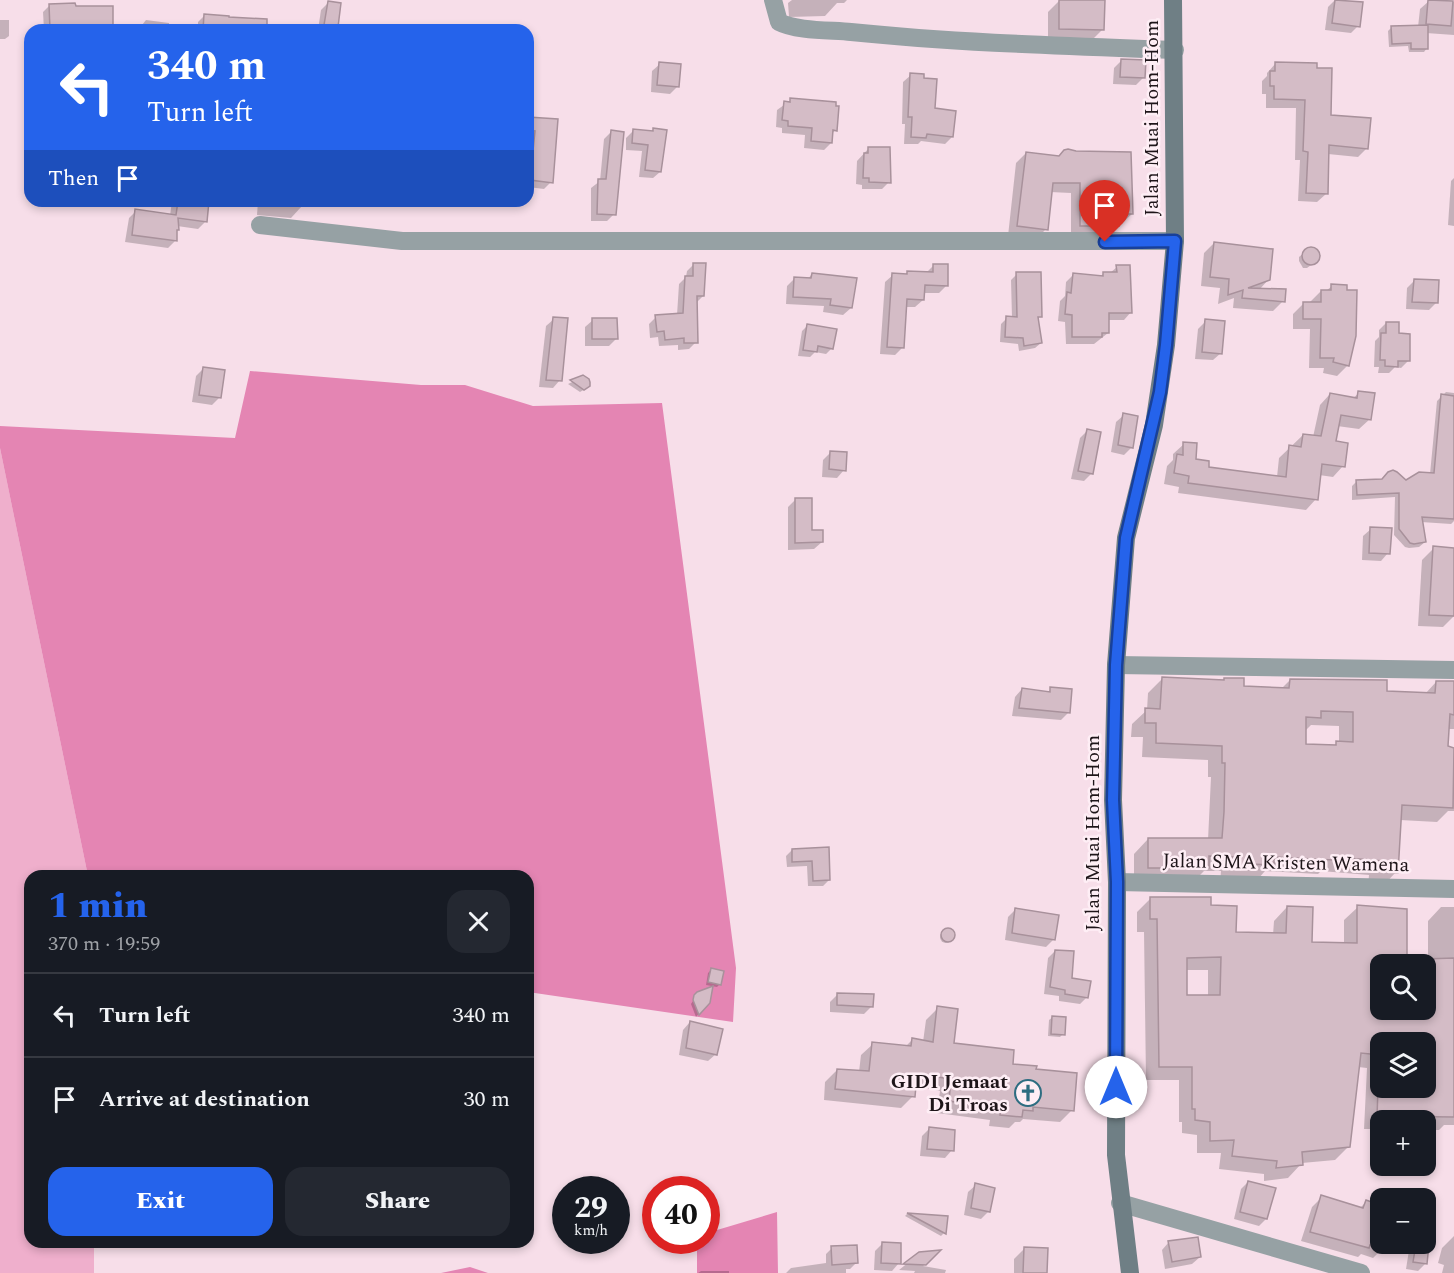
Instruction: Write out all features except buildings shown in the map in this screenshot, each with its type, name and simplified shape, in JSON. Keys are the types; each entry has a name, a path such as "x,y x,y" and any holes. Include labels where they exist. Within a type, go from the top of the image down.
{"street":[{"path":"772,0 779,22 807,28 919,39 1174,50"},
{"name":"Jalan Muai Hom-Hom","path":"1130,1273 1116,1155 1117,882 1113,800 1116,665 1126,538 1160,392 1175,241 1173,0"},
{"path":"260,225 402,240 1175,241"},
{"path":"1116,665 1454,670"},
{"name":"Jalan SMA Kristen Wamena","path":"1117,882 1454,889"},
{"path":"1120,1203 1361,1273"}],"shaded area":[{"path":"250,371 421,385 465,385 533,406 662,403 736,968 733,1022 534,993 534,870 87,870 0,448 0,426 235,438"},
{"path":"0,448 87,870 24,870 24,1248 94,1248 94,1273 0,1273"},
{"path":"777,1212 778,1273 697,1273 697,1254 720,1254 720,1229"},
{"path":"470,1267 488,1273 441,1273"}],"place":[{"name":"GIDI Jemaat Di Troas","path":"1028,1093"}],"route":[{"path":"1105,242 1175,241 1160,392 1126,538 1116,665 1113,800 1117,882 1116,1087"}]}
